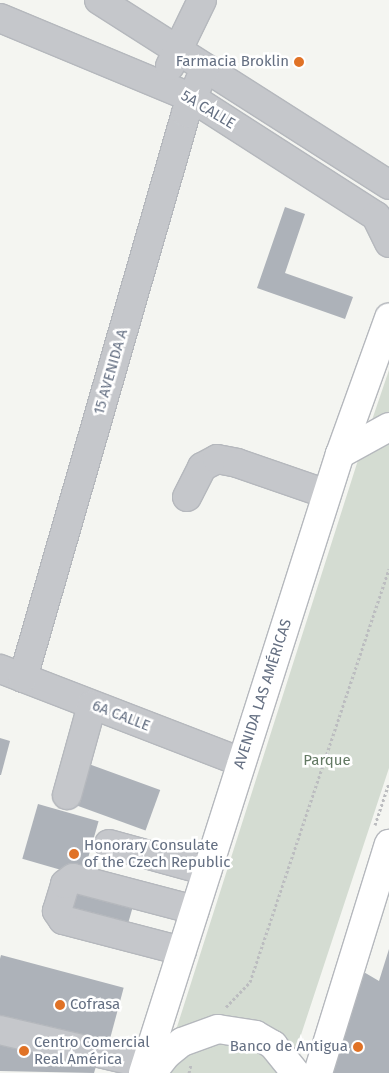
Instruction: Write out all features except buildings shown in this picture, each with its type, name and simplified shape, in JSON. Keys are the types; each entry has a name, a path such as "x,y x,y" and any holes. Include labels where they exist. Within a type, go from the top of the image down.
{"main road":[{"name":"AVENIDA LAS AMÉRICAS","path":"147,1070 241,762 327,494 389,318"},
{"path":"340,454 389,427"},
{"path":"318,1073 389,844"},
{"path":"147,1070 167,1054 200,1033 228,1030 256,1035 273,1045 296,1073"}],"street":[{"path":"99,0 389,185"},
{"path":"161,84 202,0"},
{"name":"5A CALLE","path":"0,18 192,98 382,217 389,242"},
{"name":"15 AVENIDA A","path":"11,674 192,98 205,68"},
{"path":"187,497 202,467 217,459 237,463 327,494"},
{"name":"6A CALLE","path":"11,674 241,762"},
{"path":"68,795 92,705"},
{"path":"109,844 207,871"},
{"path":"182,951 63,920 57,911 65,884 73,878 195,910"},
{"path":"0,1030 147,1070"}],"path":[{"path":"189,1073 200,1033 250,982 389,569"}],"green space":[{"path":"389,370 389,413 372,420"},
{"name":"Parque","path":"389,440 389,768 296,1050 261,1024 240,1018 217,1017 196,1021 176,1030 359,457"},
{"path":"220,1042 251,1047 265,1055 281,1073 167,1073 189,1052"}],"place":[{"name":"Farmacia Broklin","path":"299,62"},
{"name":"Honorary Consulate of the Czech Republic","path":"74,854"},
{"name":"Cofrasa","path":"60,1005"},
{"name":"Banco de Antigua","path":"358,1047"},
{"name":"Centro Comercial Real América","path":"24,1051"}]}
